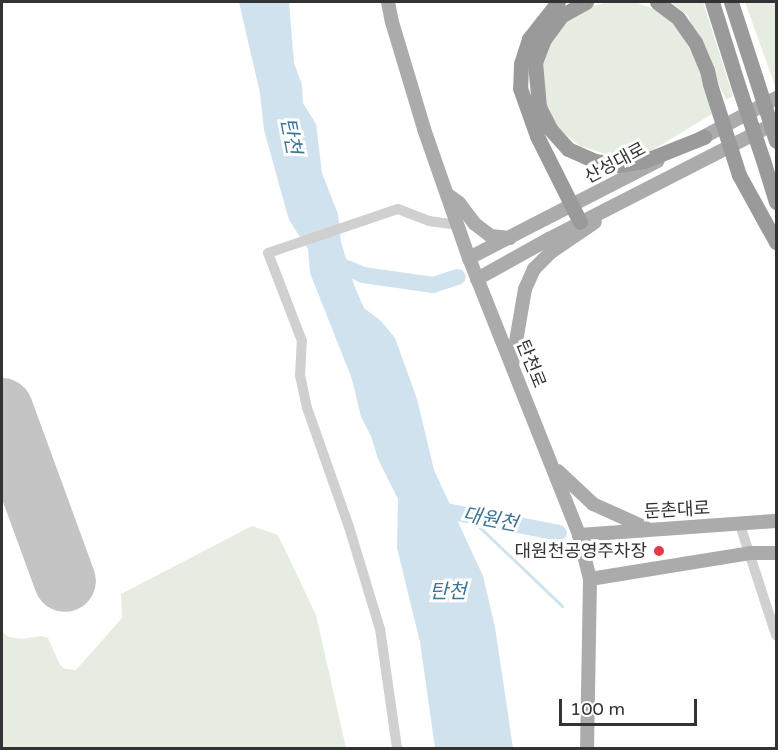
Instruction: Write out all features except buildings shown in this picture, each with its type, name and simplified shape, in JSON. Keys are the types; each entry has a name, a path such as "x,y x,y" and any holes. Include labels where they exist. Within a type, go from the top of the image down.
{"highway":[{"path":"558,2 529,39 521,64 520,88 537,136 580,222"},
{"path":"586,2 561,16 544,39 535,62 539,107 550,129 567,148 595,161 620,165 644,161 704,137"},
{"path":"657,2 678,18 695,42 707,70 738,175 777,242"},
{"path":"711,2 777,202"},
{"path":"731,2 777,141"}],"main road":[{"name":"탄천로","path":"388,2 424,129 457,225 579,535 590,579 587,748"},
{"name":"산성대로","path":"469,258 777,98"},
{"name":"산성대로","path":"477,279 580,222 620,204 777,123"},
{"path":"446,194 459,203 475,224 491,236 510,238"},
{"path":"512,367 525,289 534,269 551,252 620,204"},
{"path":"551,463 572,487 593,504 648,529"},
{"name":"둔촌대로","path":"579,535 777,521"},
{"path":"590,579 750,553 777,553"}],"street":[{"path":"397,748 380,629 349,527 307,408 300,376 302,341 268,253 398,209 429,221 457,225"},
{"path":"740,525 777,635"}],"shaded area":[{"path":"607,2 635,2 659,11 680,31 701,72 712,114 641,157 613,156 580,146 560,130 545,105 540,67 548,46 564,23 582,10"},
{"path":"671,2 703,2 733,96 726,100 688,16"},
{"path":"745,2 776,2 775,86"},
{"path":"252,526 278,535 316,615 346,748 2,748 2,632 9,637 22,639 41,636 48,638 60,665 65,669 76,670 122,618 121,594"}],"water":[{"name":"탄천","path":"239,2 289,2 294,63 302,85 303,103 316,124 322,173 338,214 341,242 354,285 364,308 381,321 395,338 417,399 434,470 483,576 495,627 513,748 435,748 420,642 397,548 398,499 361,417 352,379 310,273 308,249 289,220 264,130 260,93"}],"waterway":[{"path":"335,263 363,275 433,285 458,277"},
{"name":"대원천","path":"436,509 559,533"},
{"path":"469,517 562,606"}],"runway":[{"path":"2,409 65,581"}],"place":[{"name":"대원천공영주차장","path":"659,551"}]}
